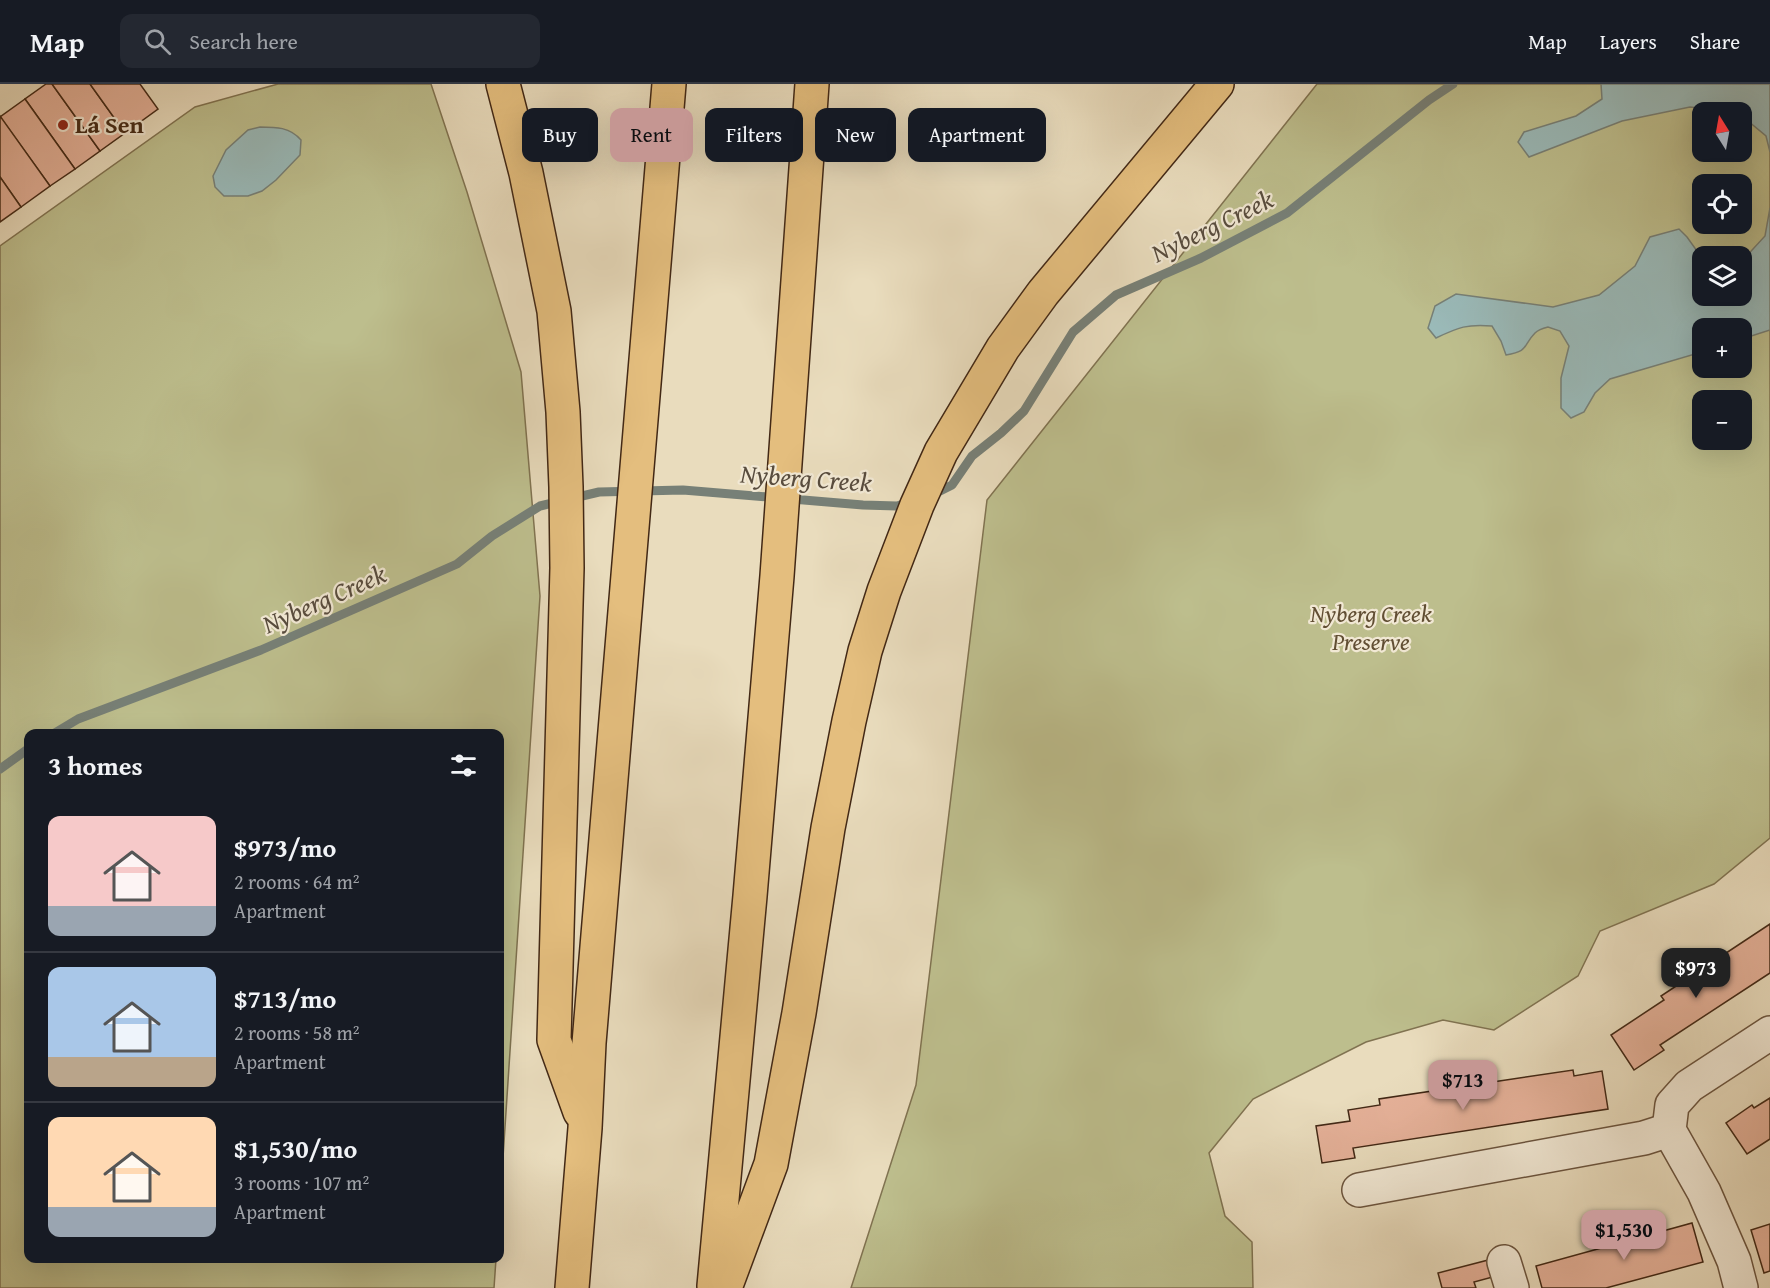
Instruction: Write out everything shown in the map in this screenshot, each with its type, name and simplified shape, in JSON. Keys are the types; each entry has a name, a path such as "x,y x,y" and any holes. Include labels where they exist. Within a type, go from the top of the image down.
{"highway":[{"path":"503,84 526,173 554,310 563,412 567,568 554,1040 585,1128"},
{"path":"572,1288 585,1128 589,1043 669,84"},
{"path":"713,1288 777,576 812,84"},
{"path":"725,1288 771,1164 799,1013 828,828 849,721 865,651 913,514 941,452 1003,348 1050,284 1216,84"}],"street":[{"path":"1741,1288 1734,1261 1704,1192 1669,1130 1672,1105 1689,1086 1770,1033"},
{"path":"1359,1190 1644,1138 1669,1130"}],"green space":[{"path":"278,84 431,84 467,192 521,372 540,596 504,1142 504,729 24,729 24,1263 496,1263 494,1288 0,1288 0,246 195,107"},
{"name":"Nyberg Creek Preserve","path":"1317,84 1770,84 1770,838 1714,884 1600,931 1578,976 1494,1030 1443,1020 1366,1042 1253,1099 1209,1153 1225,1216 1252,1242 1253,1288 851,1288 916,1085 987,500"}],"water":[{"path":"1601,84 1770,84 1770,152 1766,136 1752,124 1752,102 1692,102 1692,107 1622,121 1529,157 1518,142 1524,132 1576,116 1602,99"},
{"path":"260,127 292,132 301,140 300,155 262,191 248,196 224,196 215,187 213,176 226,150 248,130"},
{"path":"1770,208 1770,330 1752,336 1752,318 1692,318 1692,355 1610,379 1595,393 1584,412 1571,418 1561,408 1561,378 1569,346 1560,331 1548,327 1541,329 1522,350 1506,355 1492,326 1463,327 1436,338 1428,328 1435,306 1456,294 1553,307 1599,295 1635,266 1650,237 1679,229 1693,246 1692,306 1752,306 1752,250 1765,236"}],"building":[{"name":"Lá Sen","path":"46,84 52,84 100,151 75,169 25,99"},
{"path":"52,84 90,84 125,133 100,151"},
{"path":"90,84 140,84 158,109 125,133"},
{"path":"25,99 75,169 50,186 0,117"},
{"path":"0,116 50,186 21,207 0,177"},
{"path":"0,177 21,207 0,222"},
{"path":"1770,924 1770,973 1660,1045 1664,1050 1634,1070 1611,1035 1664,1000 1661,996"},
{"path":"1573,1070 1574,1076 1602,1071 1608,1109 1353,1148 1355,1158 1322,1163 1316,1126 1350,1121 1348,1110 1380,1105 1379,1099"},
{"path":"1770,1098 1770,1139 1747,1154 1726,1123 1752,1105 1754,1108"},
{"path":"1692,1223 1703,1262 1606,1288 1542,1288 1536,1266"},
{"path":"1770,1224 1770,1271 1764,1273 1751,1230"},
{"path":"1496,1258 1500,1275 1474,1282 1476,1288 1442,1288 1438,1273"}],"waterway":[{"name":"Nyberg Creek","path":"932,495 952,485 972,456 1024,411 1073,332 1116,295 1201,258 1287,213 1429,100 1453,84"},
{"name":"Nyberg Creek","path":"61,729 78,719 261,650 457,564 492,536 540,506 599,492 683,490 863,505 897,506 910,502"},
{"name":"Nyberg Creek","path":"0,769 24,752"}],"place":[{"name":"Lá Sen","path":"63,125"}]}
